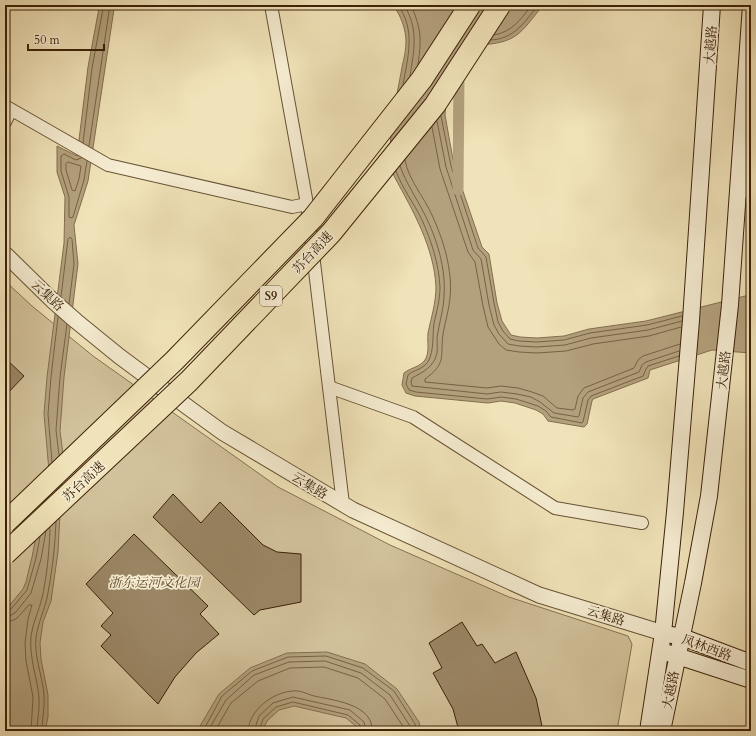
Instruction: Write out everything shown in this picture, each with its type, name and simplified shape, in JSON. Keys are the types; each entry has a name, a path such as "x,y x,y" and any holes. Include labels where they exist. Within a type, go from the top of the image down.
{"highway":[{"name":"苏台高速","path":"5,523 175,360 313,218 422,79 470,5"},
{"name":"苏台高速","path":"5,554 189,382 331,233 435,105 500,5"}],"main road":[{"name":"大越路","path":"648,731 663,633 675,512 691,320 712,5"},
{"name":"大越路","path":"662,731 693,583 709,496 730,305 751,5"},
{"name":"凤林西路","path":"663,633 682,637 751,663"},
{"name":"凤林西路","path":"660,651 677,655 751,680"}],"street":[{"path":"271,5 307,204 343,504"},
{"path":"5,122 8,108 108,165 292,207 307,204"},
{"path":"737,197 751,185"},
{"name":"云集路","path":"5,254 76,321 119,356 222,432 353,510 540,594 663,633"},
{"path":"329,387 413,417 555,508 642,523"},
{"path":"667,731 677,655"}],"green space":[{"name":"浙东运河文化园","path":"5,281 32,306 93,356 278,487 390,545 509,597 628,636 632,644 617,731 11,731 5,717"}],"water":[{"path":"98,5 114,5 114,9 88,181 74,225 78,264 64,377 60,431 63,454 58,552 51,601 43,622 40,643 41,659 48,695 48,717 45,731 5,731 5,608 10,605 23,589 26,582 49,471 44,414 47,377 64,243 65,197 57,172 57,146 77,156 88,67 99,8"},
{"path":"393,5 543,5 523,30 510,39 491,44 478,45 447,90 445,115 454,165 482,247 489,254 497,303 502,321 511,335 537,338 564,336 589,329 646,321 749,295 751,293 751,353 712,350 650,370 648,378 593,399 587,424 584,427 548,421 543,414 536,410 515,403 501,401 488,403 415,396 406,393 402,385 404,373 420,364 427,357 428,333 436,287 427,244 415,216 394,176 391,164 390,151 392,122 406,42 402,23"},
{"path":"327,652 365,664 397,689 419,722 421,731 357,731 357,727 346,718 294,706 279,710 267,721 262,731 199,731 200,726 219,694 250,668 287,653"}],"building":[{"path":"5,358 24,376 5,396"},
{"path":"173,494 201,523 220,502 263,545 277,552 301,554 301,602 260,610 254,615 153,517"},
{"path":"134,534 208,606 200,614 219,634 196,653 175,677 158,704 101,646 111,635 101,626 113,613 86,584"},
{"path":"462,622 477,646 482,644 495,663 516,652 536,698 543,731 459,731 453,709 433,673 442,668 429,643"}],"waterway":[{"path":"458,190 459,73"}]}
